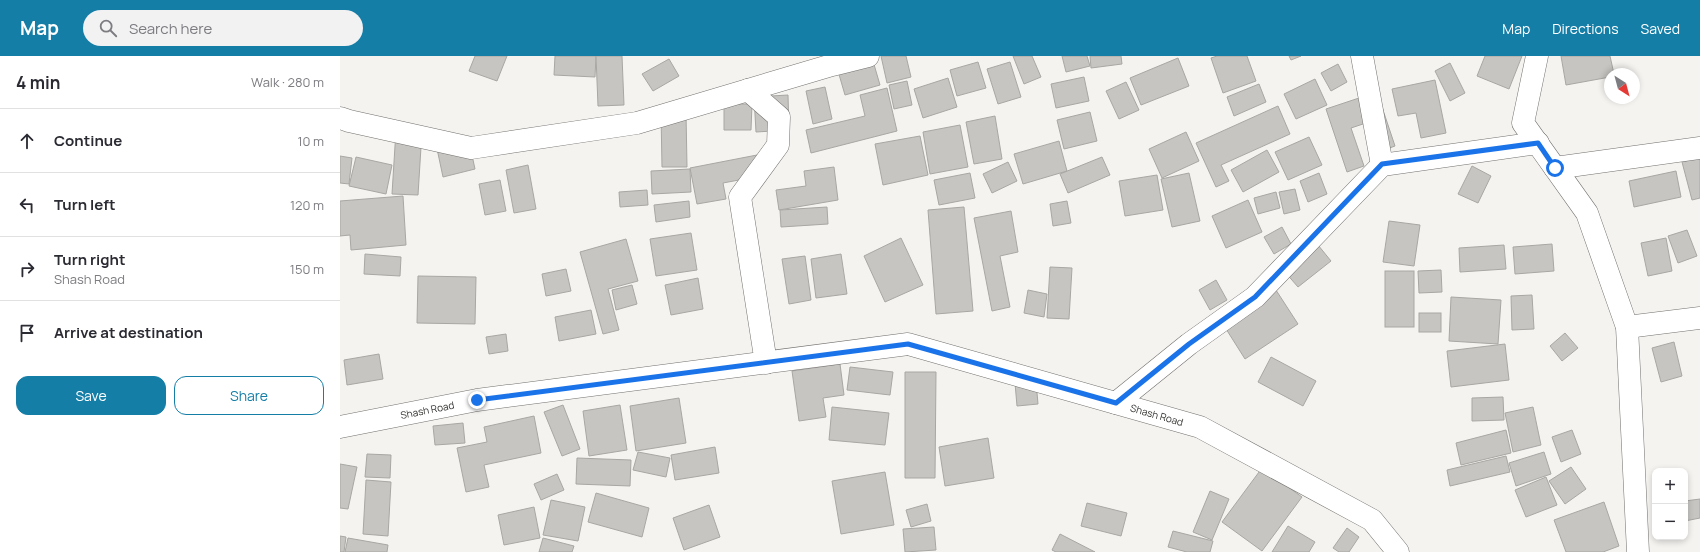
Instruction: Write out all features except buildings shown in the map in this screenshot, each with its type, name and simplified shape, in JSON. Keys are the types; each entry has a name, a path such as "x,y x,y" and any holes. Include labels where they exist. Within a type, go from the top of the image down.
{"street":[{"path":"340,118 349,122 471,148 637,123 832,65 868,56"},
{"path":"1362,56 1382,164"},
{"path":"1537,56 1524,123 1587,213 1627,327 1638,552"},
{"path":"748,90 779,117 778,144 740,197 766,363"},
{"path":"1116,403 1189,344 1255,297 1382,164 1538,143"},
{"path":"1555,168 1700,148"},
{"path":"1627,327 1700,318"},
{"name":"Shash Road","path":"340,427 477,400 908,344 1200,427 1372,520 1398,552"}],"route":[{"path":"477,400 908,344 1116,403 1189,344 1255,297 1382,164 1538,143 1555,168"}]}
